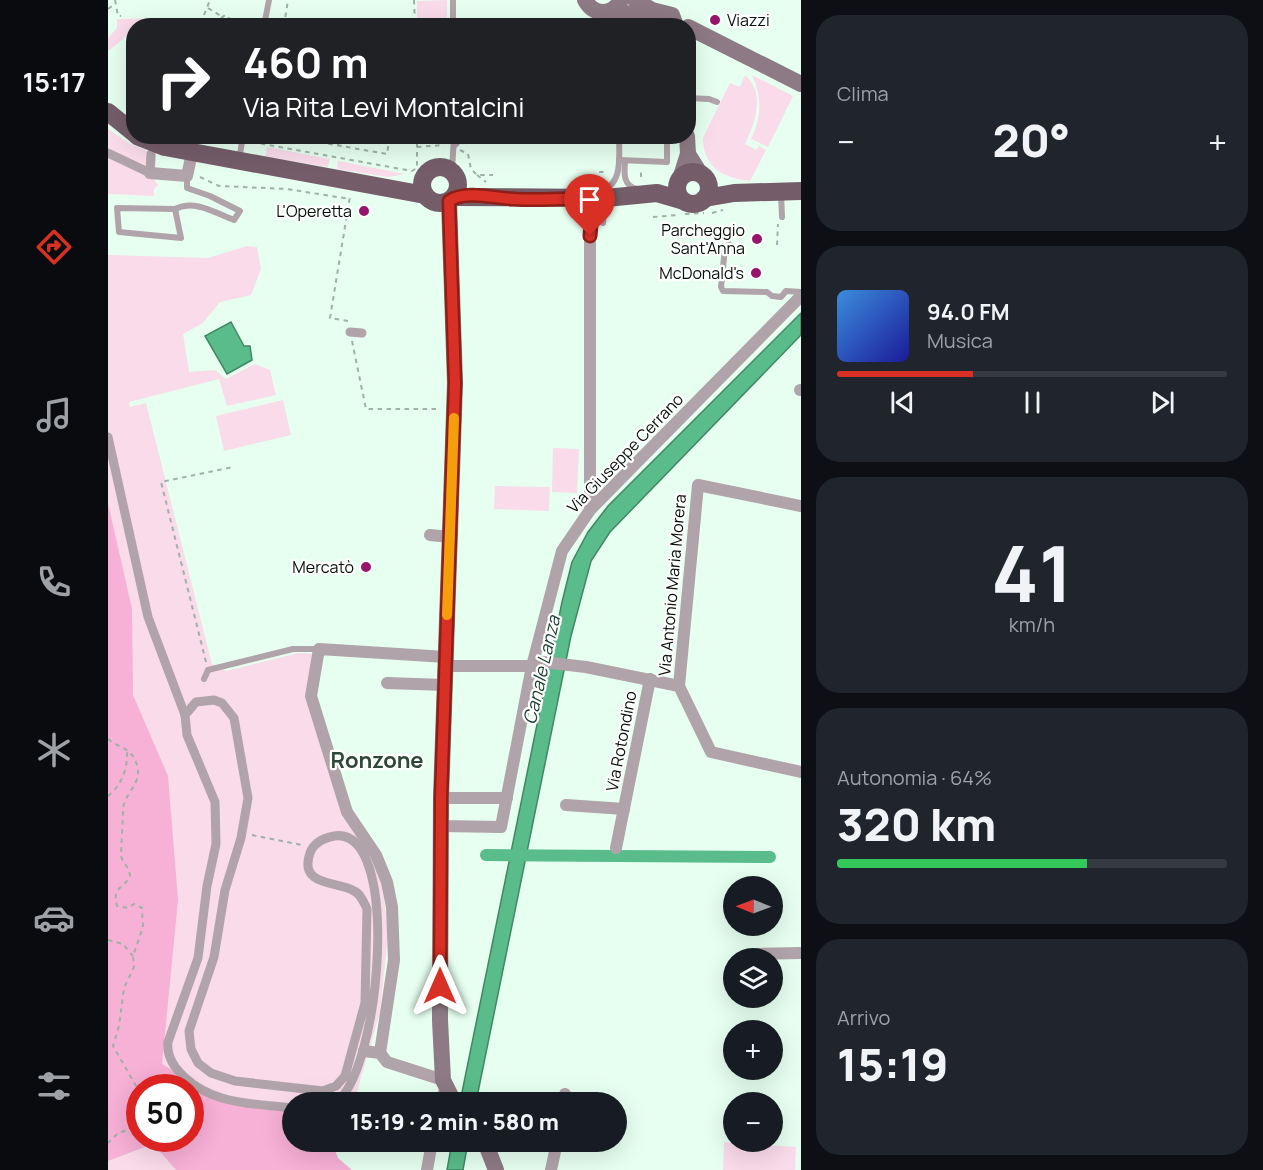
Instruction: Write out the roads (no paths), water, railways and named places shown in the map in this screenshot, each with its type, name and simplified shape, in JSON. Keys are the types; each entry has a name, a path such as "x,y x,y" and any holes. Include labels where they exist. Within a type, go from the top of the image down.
{"main road":[{"path":"635,0 668,18"},
{"path":"590,5 616,15 642,18"},
{"path":"696,32 801,84"},
{"path":"108,112 126,127"},
{"path":"157,144 192,153 377,187 424,186"},
{"path":"681,200 676,190 687,154 687,144"},
{"path":"687,154 709,188 705,198"},
{"path":"493,191 434,202 424,186 429,170 438,166 512,199 657,194 696,204 705,198 734,193 801,191"},
{"path":"657,194 690,171 734,193"},
{"path":"445,1092 440,1020 441,798 455,383 451,199 458,186 454,173"},
{"path":"489,1152 496,1170"}],"street":[{"path":"108,153 150,173 188,173 192,153"},
{"path":"150,173 151,154"},
{"path":"590,510 590,221 592,212 606,194"},
{"name":"Via Giuseppe Cerrano","path":"441,826 501,827 562,550 590,510 801,294"},
{"path":"351,332 362,333"},
{"path":"108,437 148,617 173,689 186,716 187,735 215,802 216,844 207,886 198,957 168,1042 167,1053 172,1067 222,1098 282,1107"},
{"name":"Via Antonio Maria Morera","path":"679,686 698,485 801,506"},
{"path":"430,535 450,537"},
{"path":"319,649 311,696 347,812 376,855 387,882 392,907 394,960 380,1053"},
{"name":"Via Rotondino","path":"319,649 446,661 536,663 586,668 679,686"},
{"name":"Via Rotondino","path":"616,848 650,679"},
{"path":"387,683 445,685"},
{"path":"679,686 711,752 801,772"},
{"path":"186,716 196,702 214,700 222,703 234,718 248,798 242,833 225,890 214,957 189,1031 191,1049 198,1063 211,1073 236,1081 323,1091 336,1086 345,1076 365,1003 367,909 362,898 354,890 331,886 315,878 308,867 310,852 320,839 338,835 353,841 366,857 376,889 375,1002 364,1051 348,1092"},
{"path":"441,798 507,798"},
{"name":"Via Rotondino","path":"566,805 624,809"},
{"path":"783,953 801,953"},
{"path":"364,1051 380,1053 387,1062 441,1092"},
{"path":"427,1170 430,1152"},
{"path":"551,1170 554,1152"}],"lane":[{"path":"266,18 269,0"},
{"path":"453,0 453,18"},
{"path":"696,98 717,102"},
{"path":"239,161 242,144"},
{"path":"454,173 454,147 457,144"},
{"path":"620,144 627,184 633,189 657,194"},
{"path":"622,161 667,162 667,144"},
{"path":"542,198 566,192 602,191 609,188 617,177 622,161"},
{"path":"175,208 181,238 119,232 117,208 175,208 183,205 197,205 234,220 240,212 210,196 188,188 188,173"},
{"path":"781,193 782,217"},
{"path":"603,223 606,194"},
{"path":"729,244 725,248 721,287 723,291 767,292 772,296 780,297 786,291 801,294"},
{"path":"204,679 208,670 292,649 319,649"}],"waterway":[{"path":"486,855 770,857"}],"place":[{"name":"Viazzi","path":"715,20"},
{"name":"L'Operetta","path":"364,211"},
{"name":"Parcheggio Sant'Anna","path":"757,239"},
{"name":"McDonald's","path":"756,273"},
{"name":"Mercatò","path":"366,567"}],"district":[{"name":"Ronzone","path":"377,760"}],"water label":[{"name":"Canale Lanza","path":"541,670"}]}
